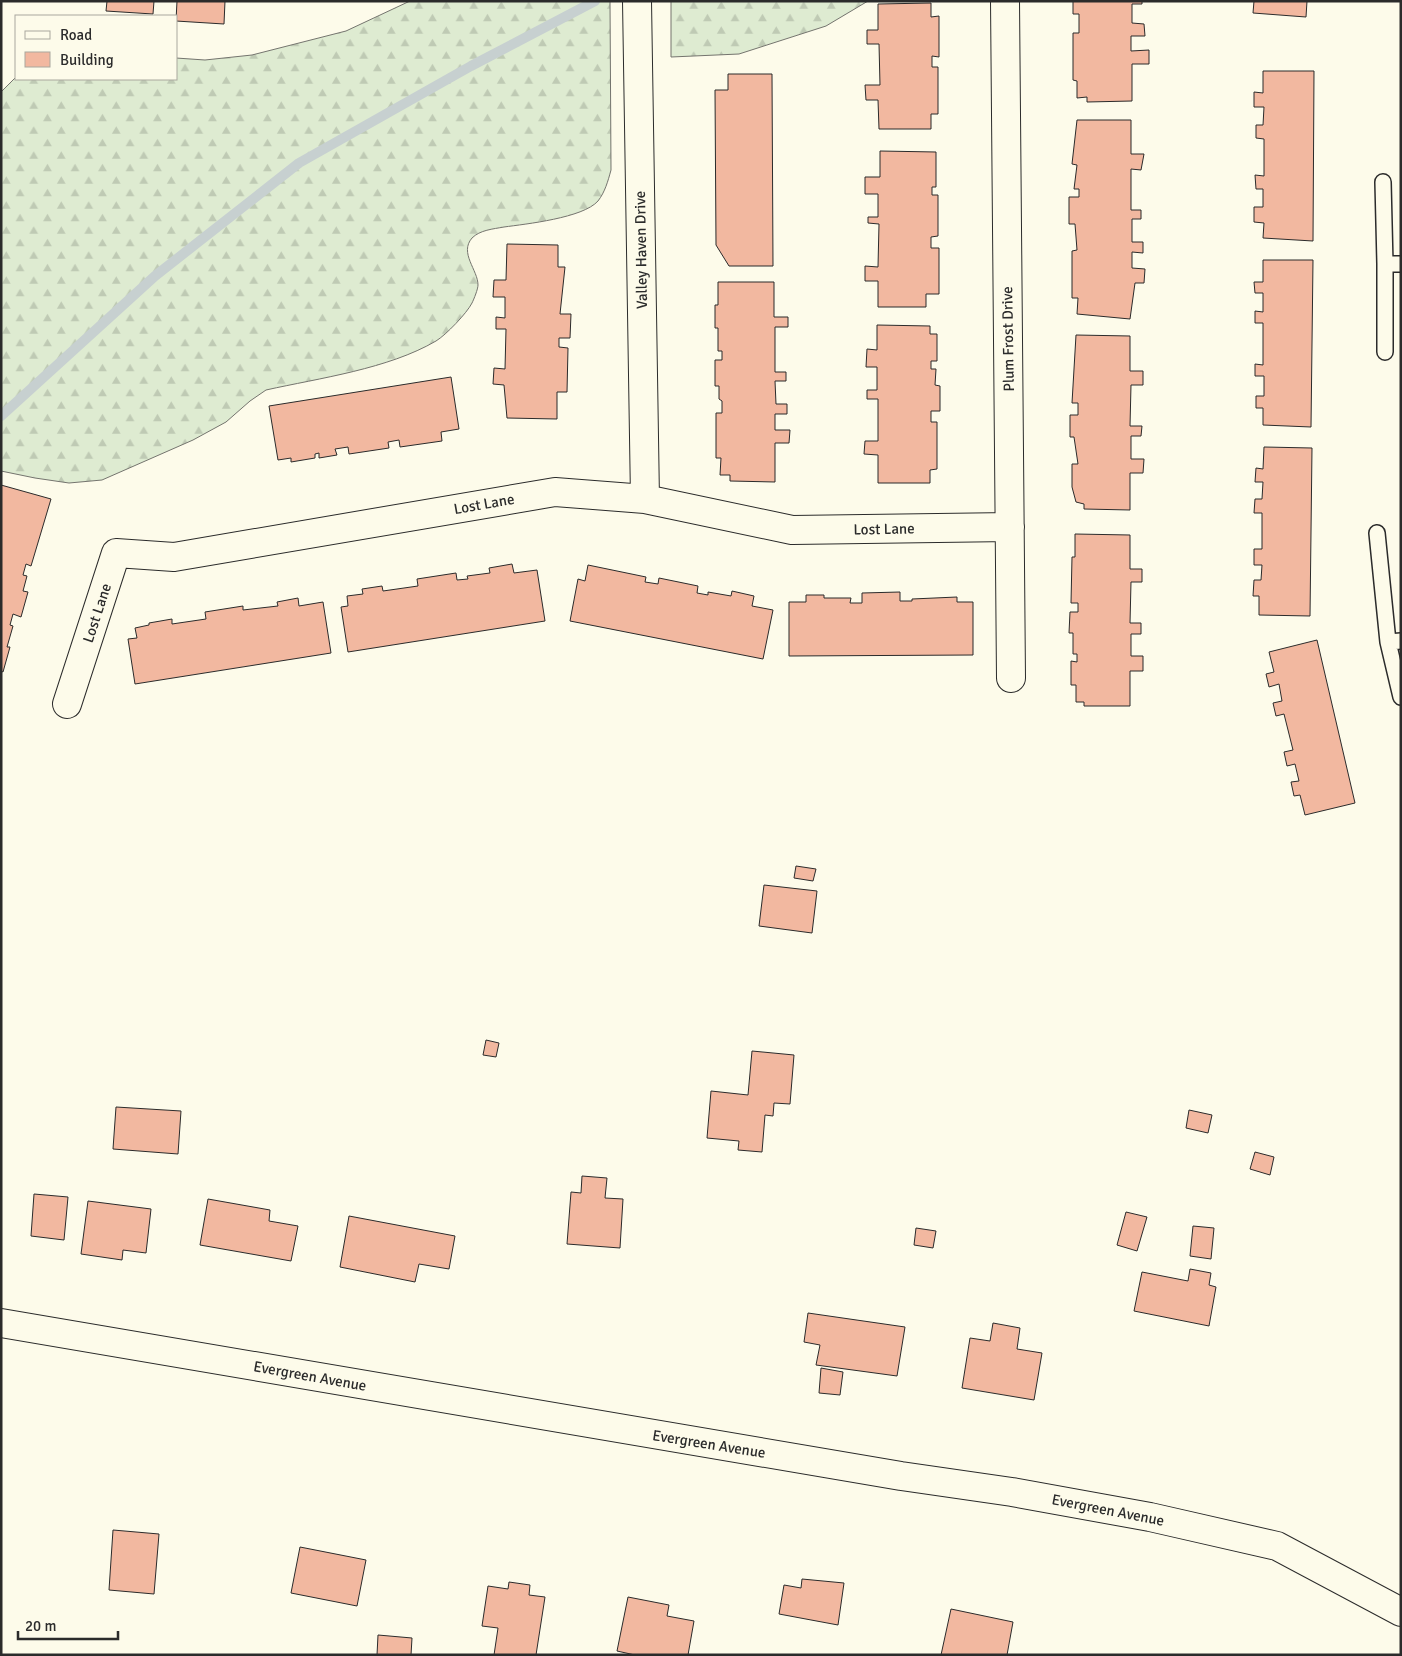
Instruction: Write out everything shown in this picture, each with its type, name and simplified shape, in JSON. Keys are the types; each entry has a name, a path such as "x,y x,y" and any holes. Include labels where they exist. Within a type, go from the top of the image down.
{"street":[{"name":"Valley Haven Drive","path":"637,1 644,499"},
{"name":"Plum Frost Drive","path":"1005,1 1011,678"},
{"name":"Lost Lane","path":"67,704 116,553 174,557 554,492 644,499 792,530 1010,527"},
{"name":"Evergreen Avenue","path":"1,1323 864,1470 1012,1492 1150,1517 1278,1546 1401,1612"}],"lane":[{"path":"1383,182 1385,352"},
{"path":"1384,264 1401,264"},
{"path":"1377,533 1401,697"}],"green space":[{"path":"410,1 610,1 611,170 598,201 591,207 567,216 491,229 475,235 467,250 478,285 472,303 461,318 445,334 417,351 353,372 266,390 226,422 193,440 102,480 69,483 1,471 1,92 15,78 15,80 178,80 178,58 205,60 252,55 346,31"},
{"path":"671,1 868,1 826,26 739,54 671,57"}],"building":[{"path":"107,1 154,1 153,14 106,11"},
{"path":"177,1 225,1 224,24 178,21 178,15 176,15"},
{"path":"1073,1 1142,1 1142,4 1132,4 1132,23 1144,24 1145,36 1131,36 1131,51 1149,50 1149,64 1132,64 1132,101 1087,102 1087,97 1077,98 1077,81 1073,80 1073,33 1079,33 1079,14 1073,14"},
{"path":"1254,1 1307,1 1306,17 1253,13"},
{"path":"931,3 931,17 939,16 939,57 932,56 932,67 938,67 938,114 931,114 931,129 879,129 878,100 866,100 865,85 880,85 879,44 867,44 867,30 878,30 878,4"},
{"path":"1263,71 1314,71 1313,241 1263,238 1264,223 1254,222 1254,207 1263,207 1263,189 1256,189 1255,175 1264,176 1264,139 1256,138 1256,125 1263,125 1264,107 1254,107 1254,92 1263,93"},
{"path":"728,74 772,74 773,266 729,266 716,245 715,90 728,90"},
{"path":"1077,120 1131,120 1131,154 1144,154 1141,170 1131,169 1131,210 1141,210 1141,219 1132,219 1132,242 1143,242 1143,253 1132,252 1132,268 1145,269 1144,283 1135,283 1130,319 1077,314 1078,298 1072,298 1072,251 1077,250 1075,224 1069,224 1069,197 1079,197 1079,189 1074,189 1077,165 1072,164"},
{"path":"880,151 936,152 936,187 932,187 932,195 938,195 938,236 931,237 931,248 939,248 939,294 926,294 926,307 878,307 878,281 865,281 865,266 878,267 879,224 868,223 868,217 878,217 878,194 865,194 865,177 880,177"},
{"path":"507,244 558,245 558,267 565,267 560,314 571,314 570,338 559,338 559,347 568,348 567,392 557,392 557,419 507,418 504,385 493,384 494,368 505,369 506,329 496,329 496,317 505,318 505,297 493,297 494,280 506,280"},
{"path":"1263,260 1313,260 1311,427 1263,425 1263,408 1256,408 1256,396 1264,396 1264,376 1255,376 1255,364 1263,365 1263,323 1255,323 1255,311 1263,312 1263,293 1255,293 1254,282 1263,282"},
{"path":"718,282 774,282 774,317 788,317 788,327 775,327 775,372 786,372 786,381 775,381 776,404 787,404 787,414 775,414 775,430 790,430 789,443 775,443 775,482 730,481 730,475 720,475 721,458 716,458 716,413 722,413 722,401 719,399 719,386 715,386 715,360 722,360 722,351 718,351 718,328 715,328"},
{"path":"877,325 930,326 930,334 937,334 937,361 931,361 931,369 936,369 935,385 940,386 940,411 931,411 931,422 937,422 937,469 930,470 930,483 878,483 878,455 864,454 865,441 878,441 878,399 867,399 867,390 877,390 877,367 866,367 867,349 877,350"},
{"path":"1076,335 1130,336 1130,371 1143,371 1143,385 1131,385 1130,426 1142,426 1141,436 1131,436 1131,459 1144,459 1143,473 1130,473 1130,510 1084,509 1084,504 1076,502 1072,487 1072,464 1078,464 1074,437 1070,437 1070,415 1078,415 1078,403 1072,403"},
{"path":"451,377 459,429 441,432 442,441 400,447 399,440 388,442 389,448 349,454 348,447 335,449 337,455 319,458 319,453 315,454 315,458 291,462 291,458 278,460 269,406"},
{"path":"1264,447 1312,448 1310,616 1259,615 1259,596 1253,596 1254,580 1261,580 1262,565 1254,565 1254,549 1262,549 1262,513 1254,513 1255,499 1262,499 1263,482 1255,482 1256,468 1263,469"},
{"path":"1,485 51,499 31,566 26,564 23,575 27,576 23,591 28,592 21,617 13,614 10,625 13,626 7,647 10,647 3,672 1,671"},
{"path":"1075,534 1130,535 1130,569 1142,569 1142,582 1131,582 1130,623 1141,623 1141,634 1131,634 1131,656 1143,656 1143,671 1130,671 1130,706 1084,706 1084,702 1076,702 1076,685 1071,685 1071,661 1077,662 1077,654 1073,654 1073,633 1069,633 1070,612 1078,612 1078,603 1071,603 1072,557 1075,557"},
{"path":"512,564 514,573 537,570 545,621 348,652 341,607 348,606 347,596 363,594 362,589 382,586 383,591 418,586 417,579 456,573 457,580 468,579 467,576 490,573 489,568"},
{"path":"588,565 646,577 645,582 658,584 659,578 698,586 697,593 708,595 708,592 731,596 732,591 754,596 752,606 773,610 763,659 570,621 578,579 585,581"},
{"path":"900,592 900,601 957,597 957,602 973,602 973,655 789,656 789,602 806,602 806,595 824,595 824,598 851,598 850,603 862,603 862,593"},
{"path":"298,598 299,606 323,602 331,653 135,684 128,639 137,638 135,628 149,625 149,623 172,619 172,624 206,619 205,612 243,606 243,610 278,606 277,602"},
{"path":"1317,640 1355,803 1305,815 1300,795 1294,796 1291,782 1299,781 1295,764 1287,766 1284,752 1293,750 1284,714 1276,716 1273,703 1282,701 1279,684 1269,687 1266,674 1274,672 1269,652"},
{"path":"796,866 816,869 813,881 794,878"},
{"path":"764,885 817,891 812,933 759,926"},
{"path":"486,1040 499,1043 496,1057 483,1055"},
{"path":"752,1051 794,1055 790,1104 774,1103 773,1116 765,1115 762,1152 738,1150 739,1141 707,1138 711,1091 748,1095"},
{"path":"116,1107 181,1111 178,1154 113,1149"},
{"path":"1189,1110 1212,1115 1208,1133 1186,1128"},
{"path":"1255,1152 1274,1157 1270,1175 1250,1169"},
{"path":"582,1176 607,1178 605,1198 623,1199 620,1248 567,1244 571,1192 581,1193"},
{"path":"34,1194 68,1197 64,1240 31,1236"},
{"path":"208,1199 270,1210 269,1221 298,1226 291,1261 200,1245"},
{"path":"88,1201 151,1209 146,1253 123,1250 122,1260 81,1254"},
{"path":"1126,1212 1147,1217 1137,1251 1117,1245"},
{"path":"349,1216 455,1236 449,1269 419,1264 415,1282 340,1267"},
{"path":"1193,1226 1214,1228 1211,1259 1190,1256"},
{"path":"916,1228 936,1231 933,1248 914,1245"},
{"path":"1190,1269 1211,1273 1209,1285 1216,1287 1209,1326 1134,1311 1142,1272 1188,1281"},
{"path":"808,1313 905,1327 897,1376 816,1365 820,1345 804,1342"},
{"path":"993,1323 1020,1328 1017,1349 1042,1353 1034,1400 962,1388 970,1338 990,1341"},
{"path":"821,1368 843,1372 840,1395 819,1393"},
{"path":"113,1530 159,1534 154,1594 109,1590"},
{"path":"300,1547 366,1560 357,1606 291,1593"},
{"path":"802,1579 844,1583 838,1625 779,1614 784,1585 801,1588"},
{"path":"509,1582 530,1585 529,1595 545,1597 536,1655 494,1655 498,1628 482,1626 488,1586 508,1589"},
{"path":"628,1597 669,1605 667,1616 694,1621 688,1655 635,1655 617,1651"},
{"path":"951,1609 1013,1622 1007,1655 941,1655"},
{"path":"378,1635 412,1638 411,1655 377,1655"}],"waterway":[{"path":"1,416 155,276 299,163 471,66 595,1"}]}
